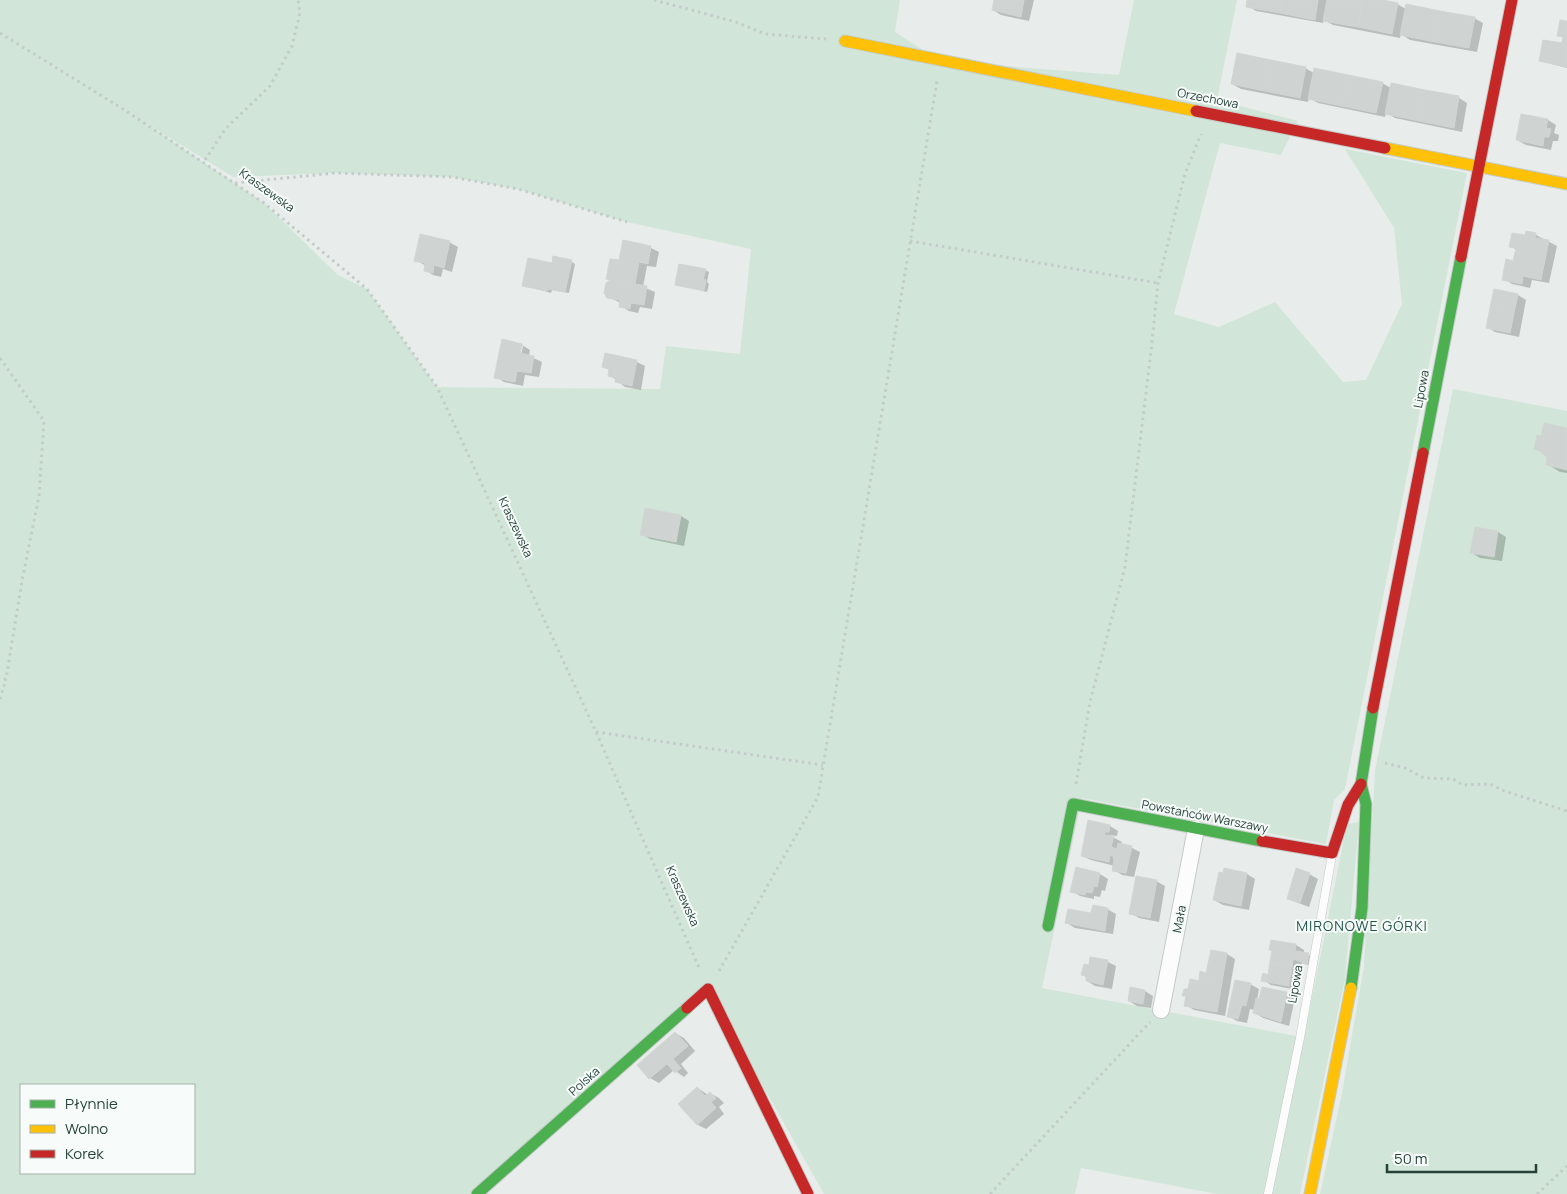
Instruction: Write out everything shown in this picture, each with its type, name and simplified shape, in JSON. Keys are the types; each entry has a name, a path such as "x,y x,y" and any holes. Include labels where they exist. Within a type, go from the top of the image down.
{"street":[{"name":"Lipowa","path":"1310,1194 1355,970 1362,908 1366,804 1361,784 1378,679 1512,0"},
{"name":"Orzechowa","path":"844,41 1479,165 1567,184"},
{"name":"Lipowa","path":"1332,853 1348,805 1361,784"},
{"name":"Powstańców Warszawy","path":"1073,804 1196,829 1332,853"},
{"path":"1048,926 1073,804"},
{"name":"Mała","path":"1161,1010 1196,829"},
{"path":"708,989 808,1194"},
{"name":"Polska","path":"477,1194 708,989"}],"lane":[{"name":"Lipowa","path":"1268,1194 1300,1038 1332,853"}],"path":[{"path":"205,160 226,128 270,86 292,46 300,13 298,0"},
{"path":"654,0 736,22 765,34 844,41"},
{"name":"Kraszewska","path":"0,33 123,109 264,202 367,289 437,387 596,732 708,989"},
{"path":"708,989 818,797 940,61"},
{"path":"1073,804 1090,702 1124,567 1158,283 1185,174 1210,113"},
{"path":"234,183 335,174 452,177 518,190 626,222"},
{"path":"910,241 1158,283"},
{"path":"0,358 44,421 39,496 22,581 6,679 0,699"},
{"path":"0,682 6,679"},
{"path":"596,732 823,765"},
{"path":"1365,757 1405,768 1424,778 1453,779 1463,785 1490,784 1504,791 1567,811"},
{"path":"990,1194 1161,1010"},
{"path":"1537,1194 1567,1166"}],"green space":[{"path":"0,0 900,0 895,32 940,61 1119,75 1134,0 1237,0 1217,100 1298,121 1281,155 1220,143 1174,314 1219,327 1275,302 1343,382 1366,380 1402,304 1394,228 1345,149 1467,173 1345,789 1334,800 1326,844 1082,798 1042,988 1296,1036 1303,1042 1347,824 1359,822 1345,978 1300,1194 1217,1194 1081,1168 1075,1194 824,1194 708,989 479,1194 0,1194","holes":["144,122 233,177 335,173 452,177 518,189 627,222 751,249 740,354 666,346 660,389 437,387 367,289 338,275 264,203"]},
{"path":"1453,389 1567,411 1567,1194 1320,1194 1342,1093 1364,966 1375,770"}],"building":[{"path":"994,0 1024,0 1021,17 992,10"},
{"path":"1247,0 1283,0 1280,13 1246,7"},
{"path":"1283,0 1318,0 1315,20 1280,13"},
{"path":"1327,0 1363,0 1358,27 1323,21"},
{"path":"1363,0 1383,0 1398,3 1392,34 1358,27"},
{"path":"1406,4 1440,11 1435,42 1400,35"},
{"path":"1440,11 1475,17 1469,48 1435,42"},
{"path":"1560,20 1567,21 1567,67 1539,61 1543,40 1562,43 1563,37 1557,36"},
{"path":"1237,53 1271,60 1265,91 1231,84"},
{"path":"1271,60 1306,67 1300,98 1265,91"},
{"path":"1314,68 1348,75 1342,106 1308,99"},
{"path":"1348,75 1383,82 1376,113 1342,106"},
{"path":"1391,83 1425,90 1419,121 1385,114"},
{"path":"1425,90 1459,96 1454,128 1419,121"},
{"path":"1521,114 1548,119 1546,128 1551,129 1549,137 1544,137 1543,146 1516,140"},
{"path":"1526,231 1536,233 1535,238 1549,240 1541,280 1523,276 1522,284 1502,280 1506,259 1513,261 1516,248 1509,247 1512,233 1525,235"},
{"path":"420,234 450,241 444,268 434,265 433,273 424,271 425,263 414,261"},
{"path":"623,240 651,246 648,264 639,262 635,284 606,279 610,259 619,260"},
{"path":"553,256 572,260 565,292 522,286 528,258 552,263"},
{"path":"679,264 706,269 703,280 677,274"},
{"path":"677,274 706,280 704,291 675,285"},
{"path":"610,280 647,286 644,305 631,303 630,309 619,307 620,300 607,298 604,293 606,283"},
{"path":"1494,289 1518,294 1514,313 1490,308"},
{"path":"1490,308 1514,313 1510,333 1486,328"},
{"path":"502,339 522,344 520,353 534,356 531,373 517,371 515,382 494,378"},
{"path":"605,353 637,360 632,386 615,382 616,378 608,376 609,369 602,367"},
{"path":"1544,423 1567,428 1567,470 1546,465 1547,457 1534,449 1537,435 1541,436"},
{"path":"645,508 681,515 676,542 640,535"},
{"path":"1475,527 1498,531 1494,557 1470,553"},
{"path":"1088,820 1110,825 1109,832 1105,832 1104,835 1114,836 1111,847 1117,849 1118,843 1132,846 1126,873 1112,871 1113,856 1110,855 1109,862 1081,856"},
{"path":"1076,867 1100,873 1097,887 1094,886 1092,893 1086,892 1085,895 1070,892"},
{"path":"1224,868 1247,873 1241,906 1213,900 1219,872 1223,873"},
{"path":"1296,868 1310,873 1300,903 1287,899"},
{"path":"1136,876 1157,880 1150,918 1129,914"},
{"path":"1093,905 1108,908 1105,931 1065,923 1068,909 1091,913"},
{"path":"1271,940 1296,944 1295,951 1309,953 1307,964 1293,959 1292,967 1270,962 1272,951 1269,950"},
{"path":"1211,950 1227,953 1222,982 1199,978 1200,971 1206,973"},
{"path":"1090,957 1108,960 1103,985 1086,981 1086,976 1081,975 1084,964 1089,965"},
{"path":"1270,962 1292,967 1289,986 1261,981 1263,973 1268,975"},
{"path":"1199,978 1222,982 1217,1012 1184,1006 1186,996 1182,996 1184,989 1188,989 1190,979 1199,981"},
{"path":"1235,980 1251,983 1246,1006 1242,1005 1238,1019 1227,1017"},
{"path":"1130,987 1145,990 1143,1004 1128,1001"},
{"path":"1262,987 1287,992 1281,1022 1253,1013 1256,998 1259,999"},
{"path":"675,1032 688,1046 673,1059 681,1068 675,1073 667,1064 649,1079 637,1065"},
{"path":"697,1087 705,1096 710,1092 716,1098 711,1102 716,1108 697,1125 678,1104"}],"traffic: fast":[{"path":"1423,453 1461,257"},
{"path":"1351,988 1362,908 1366,804 1361,784 1373,708"},
{"path":"1048,926 1073,804 1262,841"},
{"path":"477,1194 687,1008"}],"traffic: slow":[{"path":"845,41 1196,111"},
{"path":"1385,148 1567,184"},
{"path":"1310,1194 1351,988"}],"traffic: jam":[{"path":"1461,257 1512,0"},
{"path":"1196,111 1385,148"},
{"path":"1373,708 1423,453"},
{"path":"1262,841 1332,853 1348,805 1361,784"},
{"path":"687,1008 708,989 808,1194"}],"district":[{"name":"MIRONOWE GÓRKI","path":"1362,925"}]}
